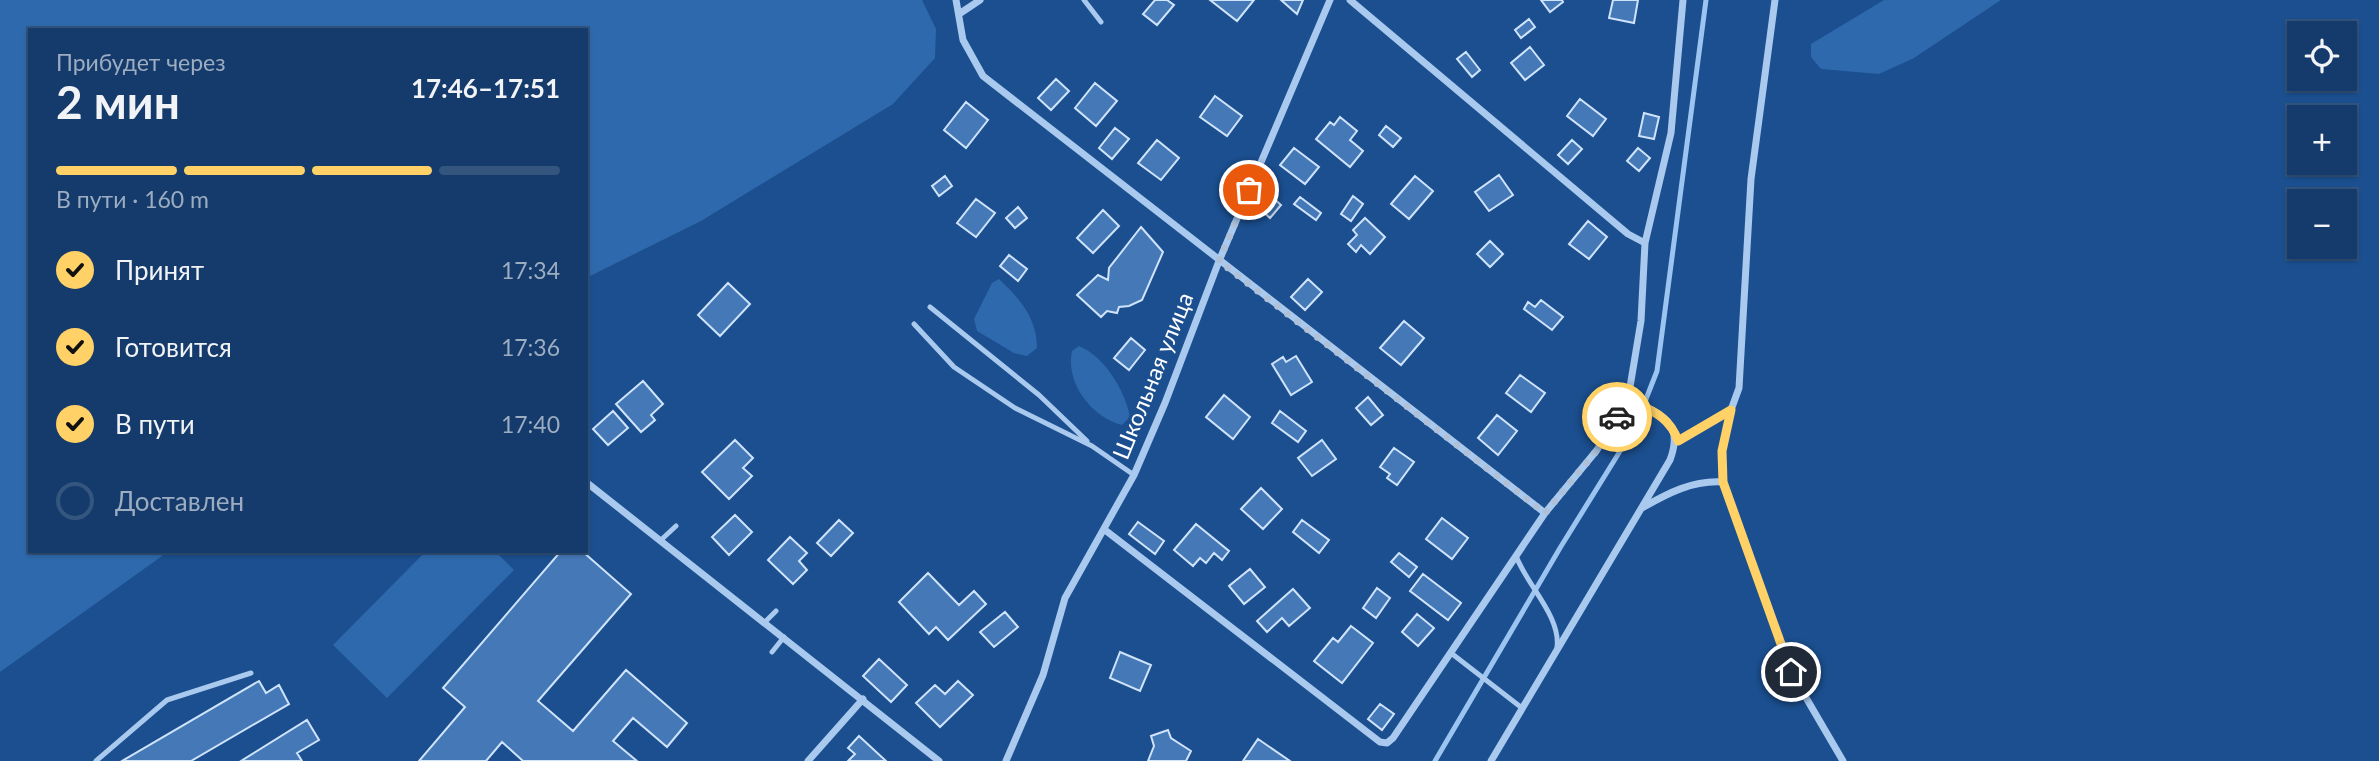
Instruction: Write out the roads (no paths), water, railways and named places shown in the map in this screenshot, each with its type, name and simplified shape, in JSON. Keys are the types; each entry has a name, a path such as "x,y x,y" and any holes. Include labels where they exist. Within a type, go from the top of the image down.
{"street":[{"path":"956,0 963,40 983,76 1545,513"},
{"path":"959,14 980,0"},
{"name":"Школьная улица","path":"1006,761 1043,675 1065,598 1134,475 1165,403 1219,261 1330,0"},
{"path":"1350,0 1628,234 1646,243"},
{"path":"1105,530 1380,742 1387,743 1393,738 1545,513 1597,450 1628,399 1641,321 1646,243 1671,134 1684,0"},
{"path":"1775,0 1751,179 1740,388 1731,410 1722,451 1723,482 1791,672 1843,761"},
{"path":"1628,399 1662,416 1674,428 1678,441"},
{"path":"1490,761 1642,508 1678,441 1731,410"},
{"path":"1642,508 1670,492 1708,481 1723,482"},
{"path":"588,484 939,761"},
{"path":"808,761 863,699"}],"lane":[{"path":"1084,0 1101,22"},
{"path":"930,307 1039,395 1092,446"},
{"path":"914,324 954,367 1016,408 1092,446 1134,475"},
{"path":"661,540 676,526"},
{"path":"1516,556 1523,575 1555,624 1557,650"},
{"path":"765,622 776,611"},
{"path":"772,652 784,637"},
{"path":"1451,653 1522,708"},
{"path":"96,761 167,700 251,673"}],"waterway":[{"path":"1435,761 1560,548 1635,427 1657,371 1706,0"}]}
